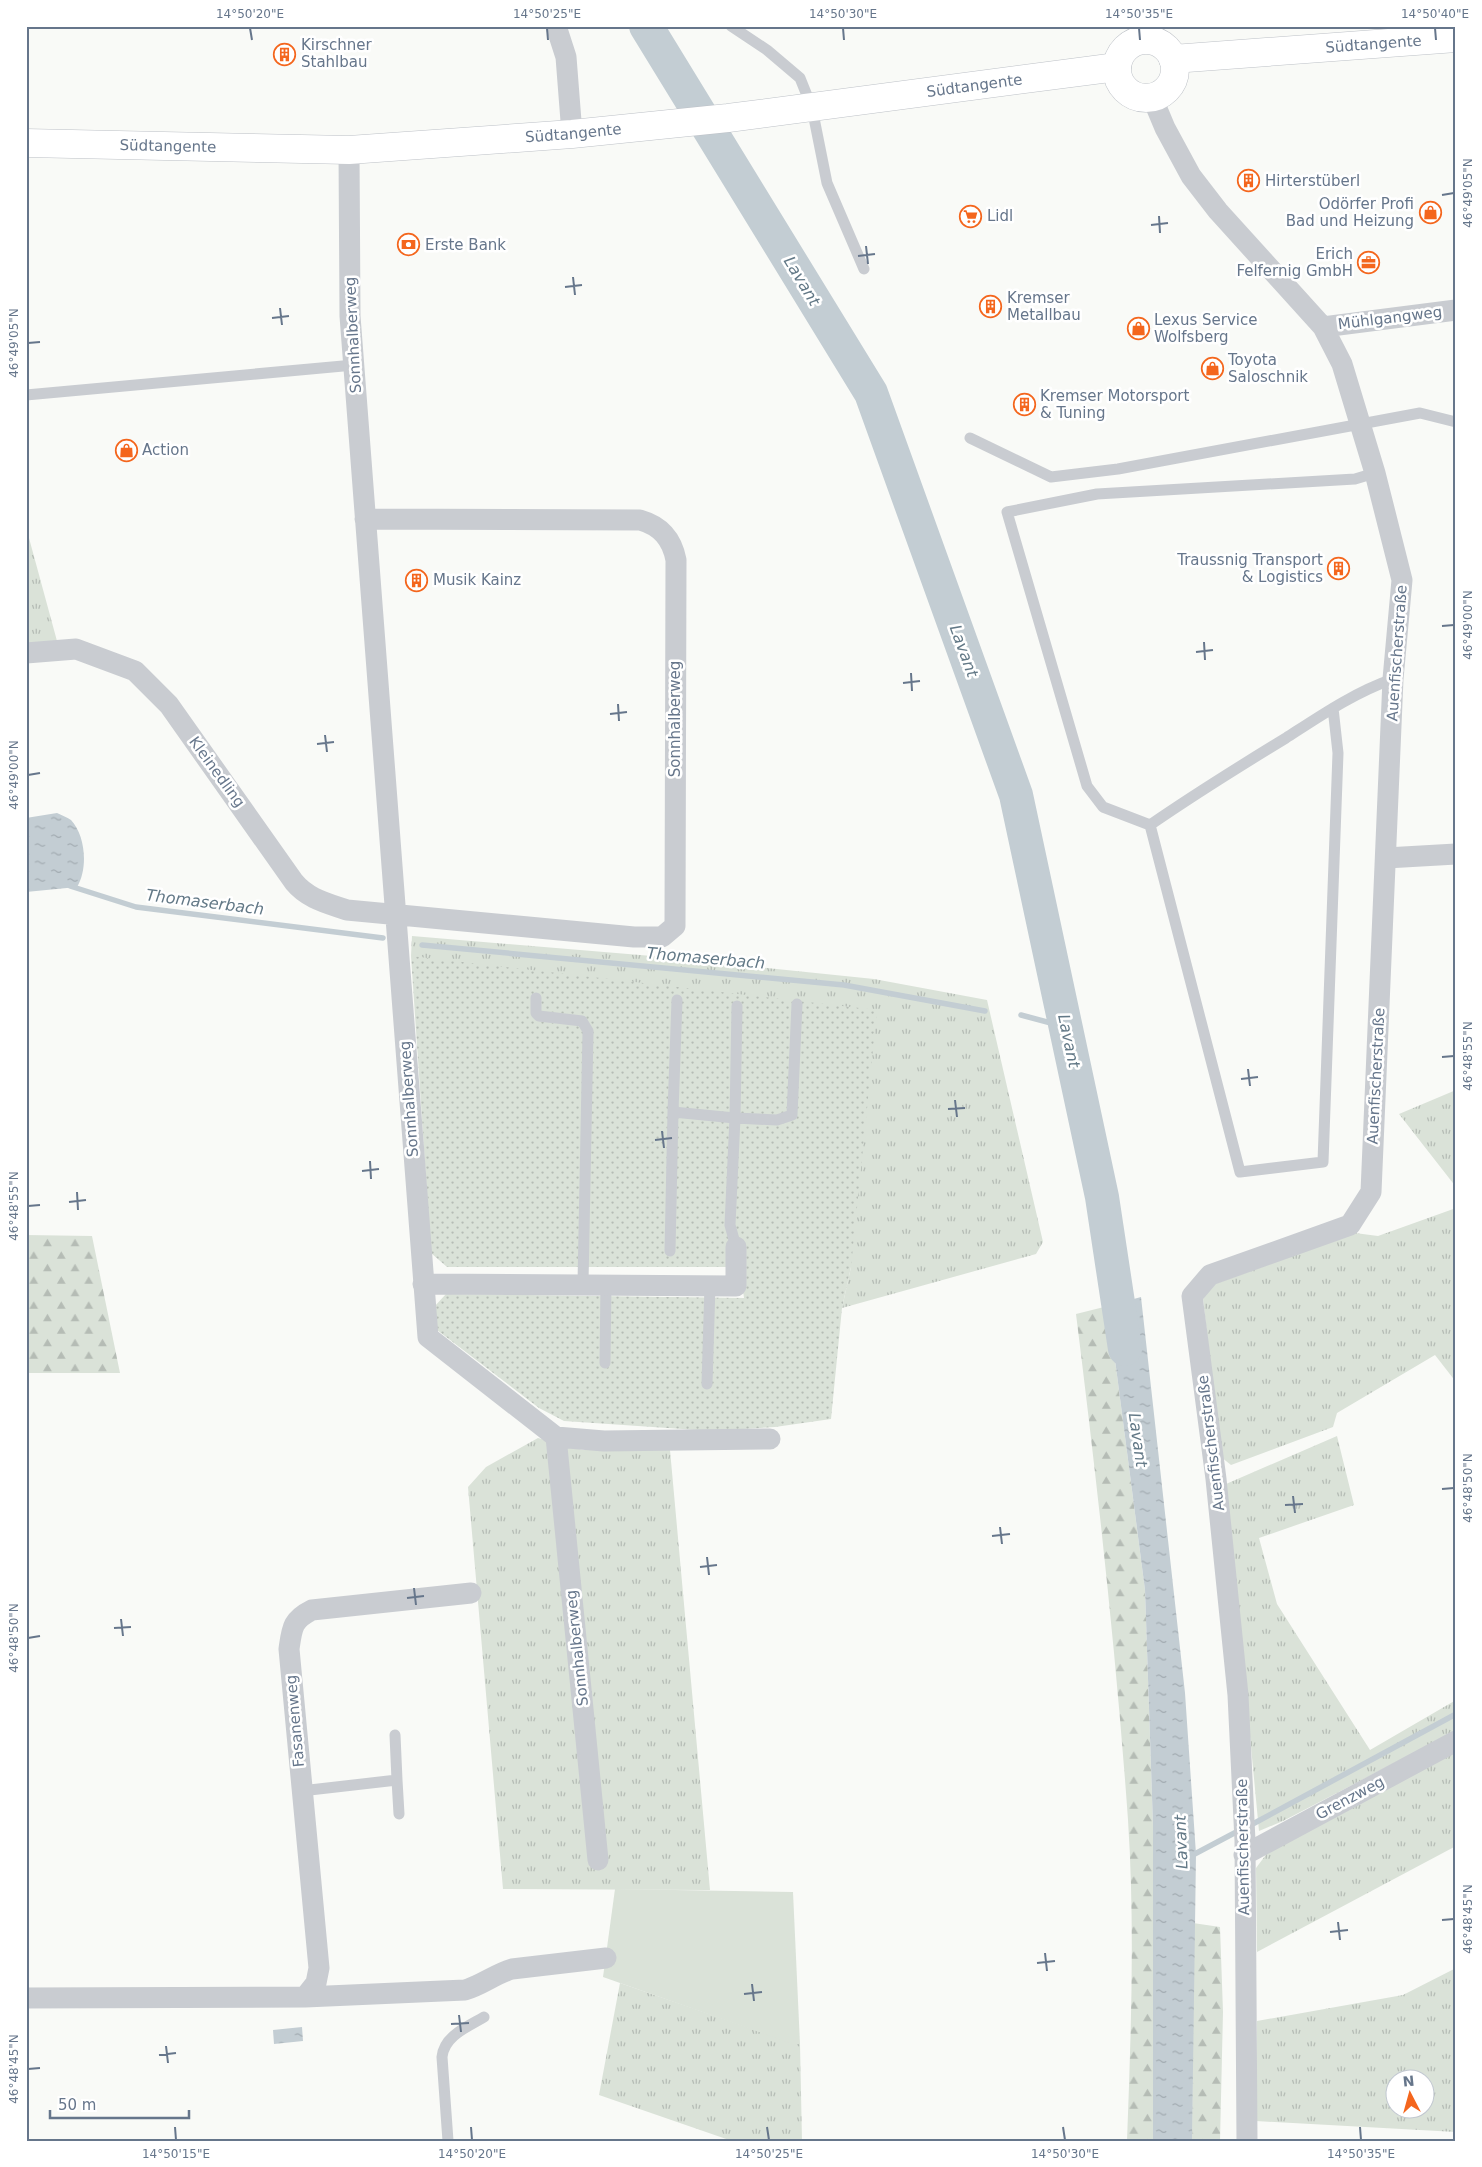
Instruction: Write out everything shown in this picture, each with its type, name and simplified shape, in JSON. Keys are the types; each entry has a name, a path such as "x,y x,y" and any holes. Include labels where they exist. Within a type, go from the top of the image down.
{"main road":[{"path":"1141,33 1161,44 1173,59 1173,79 1168,87 1152,97 1134,96 1120,83 1117,67 1118,59 1141,33"},
{"name":"Südtangente","path":"1173,59 1456,38"},
{"name":"Südtangente","path":"26,143 349,150 615,130 802,109 1117,67"}],"street":[{"path":"556,26 566,57 572,134"},
{"name":"Auenfischerstraße","path":"1152,97 1165,128 1192,176 1218,211 1323,327 1342,364 1375,473 1402,580 1393,679 1371,1192 1350,1225 1210,1275 1192,1296 1216,1479 1236,1676 1244,1812 1247,2141"},
{"name":"Sonnhalberweg","path":"349,150 350,316 394,914 428,1337 556,1437 598,1860"},
{"name":"Mühlgangweg","path":"1323,327 1456,310"},
{"name":"Sonnhalberweg","path":"365,519 640,520 651,523 661,530 673,545 676,560 675,926 662,937 634,937 394,914"},
{"name":"Kleinedling","path":"26,653 76,649 135,671 169,705 303,893 348,910 394,914"},
{"path":"1386,858 1456,854"},
{"path":"423,1284 583,1283 736,1286 736,1247"},
{"path":"556,1437 604,1441 770,1439"},
{"name":"Fasanenweg","path":"305,1997 316,1983 319,1968 289,1649 292,1627 300,1616 312,1610 471,1593"},
{"name":"Grenzweg","path":"1244,1848 1456,1741"},
{"path":"26,1998 305,1997 465,1990 477,1987 501,1972 512,1969 606,1958"}],"lane":[{"path":"731,26 767,50 800,78 802,109 826,183 864,269"},
{"path":"26,395 354,366"},
{"path":"970,438 1051,477 1118,469 1420,413 1456,422"},
{"path":"1150,825 1103,807 1087,786 1007,512 1097,494 1355,479 1375,473"},
{"path":"1150,825 1192,796 1333,708 1378,684 1393,679"},
{"path":"1150,825 1240,1172 1323,1162 1338,753 1333,708"},
{"path":"536,998 536,1012 539,1016 582,1021 588,1031 583,1283"},
{"path":"670,1251 677,1000"},
{"path":"673,1112 777,1120 792,1115 798,1004"},
{"path":"736,1247 730,1225 735,1118 737,1006"},
{"path":"605,1363 606,1284"},
{"path":"707,1384 710,1285"},
{"path":"395,1735 399,1814"},
{"path":"301,1791 397,1780"},
{"path":"448,2141 442,2057 443,2046 451,2038 484,2017"}],"green space":[{"path":"26,527 57,641 26,644"},
{"path":"412,936 652,956 874,979 987,1000 1043,1242 1036,1254 842,1308 851,1267 411,956"},
{"path":"411,956 877,1010 851,1267 842,1308 831,1419 775,1427 712,1431 564,1421 539,1408 437,1330 434,1307 446,1294 744,1298 740,1267 447,1267 431,1253"},
{"path":"1456,1090 1456,1187 1399,1114"},
{"path":"1456,1208 1456,1382 1435,1355 1337,1413 1333,1427 1231,1465 1221,1457 1203,1299 1212,1285 1355,1233 1378,1236"},
{"path":"26,1235 92,1236 120,1373 26,1373"},
{"path":"1108,1306 1145,1590 1153,1826 1153,2141 1127,2141 1132,1940 1128,1820 1118,1693 1076,1314"},
{"path":"1337,1436 1354,1505 1259,1538 1277,1604 1370,1750 1456,1700 1456,1731 1283,1821 1259,1831 1226,1484"},
{"path":"538,1438 583,1450 670,1450 710,1890 503,1889 468,1487 486,1467"},
{"path":"1456,1751 1456,1846 1257,1952 1256,1868 1268,1852"},
{"path":"615,1889 793,1892 800,2044 793,2044 603,1977"},
{"path":"1193,1923 1220,1927 1223,2012 1220,2141 1192,2141"},
{"path":"1456,1968 1456,2132 1256,2121 1257,2021 1403,1995"},
{"path":"620,1983 800,2044 802,2141 732,2141 599,2095"}],"water":[{"path":"57,813 71,820 80,835 84,853 81,880 77,887 26,892 26,818"},
{"path":"1141,1297 1185,1693 1196,1854 1192,2141 1153,2141 1153,1826 1145,1590 1108,1306"},
{"path":"302,2027 303,2041 274,2044 273,2030"}],"waterway":[{"name":"Lavant","path":"646,26 871,393 1016,795 1102,1197 1125,1349"},
{"name":"Thomaserbach","path":"70,886 136,907 383,938"},
{"name":"Thomaserbach","path":"422,945 844,985 985,1011"},
{"name":"Thomaserbach","path":"1021,1015 1066,1027"},
{"path":"1249,1826 1456,1714"},
{"path":"1189,1857 1240,1830"}],"place":[{"name":"Kirschner Stahlbau","path":"285,54"},
{"name":"Hirterstüberl","path":"1249,181"},
{"name":"Odörfer Profi Bad und Heizung","path":"1430,213"},
{"name":"Lidl","path":"971,216"},
{"name":"Erste Bank","path":"409,245"},
{"name":"Erich Felfernig GmbH","path":"1369,263"},
{"name":"Kremser Metallbau","path":"991,307"},
{"name":"Lexus Service Wolfsberg","path":"1138,329"},
{"name":"Toyota Saloschnik","path":"1212,369"},
{"name":"Kremser Motorsport & Tuning","path":"1024,405"},
{"name":"Action","path":"126,450"},
{"name":"Traussnig Transport & Logistics","path":"1339,569"},
{"name":"Musik Kainz","path":"417,580"}]}
